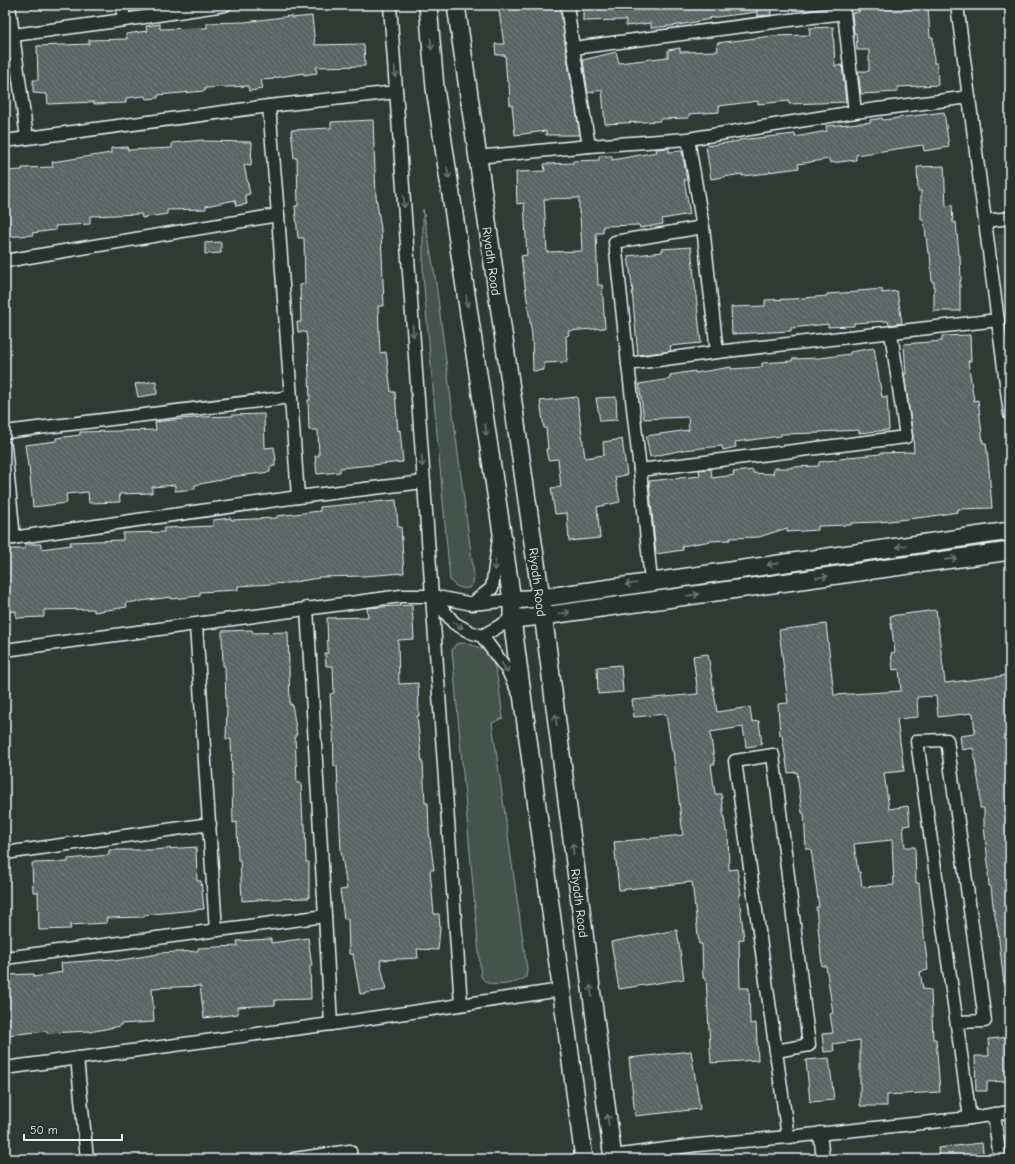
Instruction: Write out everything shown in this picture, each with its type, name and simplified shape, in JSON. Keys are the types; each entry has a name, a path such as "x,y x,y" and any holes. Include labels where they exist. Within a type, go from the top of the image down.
{"street":[{"path":"9,5 27,138"},
{"path":"122,5 124,20"},
{"path":"14,35 225,5"},
{"path":"390,5 461,1004"},
{"path":"428,5 436,88 512,600 512,619 584,1159"},
{"name":"Riyadh Road","path":"456,5 541,598 613,1157"},
{"path":"567,5 589,146"},
{"path":"957,5 1010,414"},
{"path":"573,48 844,13 855,112"},
{"path":"5,141 269,106 396,92"},
{"path":"477,157 589,146 688,139 855,112 969,97"},
{"path":"269,106 298,497"},
{"path":"688,139 703,227 717,352"},
{"path":"5,261 278,215"},
{"path":"986,221 1010,218"},
{"path":"651,581 615,242 703,227"},
{"path":"628,364 717,352 998,320"},
{"path":"640,470 906,437 891,333"},
{"path":"5,432 291,397"},
{"path":"5,446 9,539 298,497 424,482"},
{"path":"472,604 492,588 500,526"},
{"path":"5,650 401,596 432,596 472,604 541,598 651,581 1010,531"},
{"path":"482,636 512,619 543,616 1010,551"},
{"path":"432,596 454,624 482,636 508,671 524,708"},
{"path":"440,607 451,600"},
{"path":"307,608 330,1024"},
{"path":"196,624 216,930"},
{"path":"957,1022 986,1021 949,756 946,740 917,741 970,1118"},
{"path":"776,1051 809,1045 773,755 734,761 788,1137"},
{"path":"5,853 210,824"},
{"path":"5,958 325,916"},
{"path":"5,1068 330,1024 561,990"},
{"path":"77,1058 87,1159"},
{"path":"613,1157 697,1145 970,1118 1010,1112"},
{"path":"994,1114 1000,1159"},
{"path":"820,1133 823,1159"},
{"path":"294,1159 350,1151 351,1159"}],"shaded area":[{"path":"423,209 435,276 474,576 473,583 469,588 458,587 450,580 423,276"},
{"path":"1010,233 1010,337 996,235"},
{"path":"464,643 482,649 491,659 497,675 503,718 492,723 527,969 526,977 523,979 513,983 497,985 488,983 481,976 452,650 456,644"}],"building":[{"path":"498,5 560,5 580,135 546,135 546,131 515,135 512,105 510,105 509,82 507,82 505,55 496,55 495,44 504,44"},
{"path":"583,5 756,5 757,12 709,18 710,19 679,25 651,28 651,23 626,26 626,20 583,21"},
{"path":"757,5 770,5 771,15 757,16"},
{"path":"859,5 928,6 930,37 933,37 934,63 937,63 938,85 898,87 898,92 861,94 858,71 869,71 869,50 857,50 856,33 854,33 852,13 859,12"},
{"path":"291,16 291,18 312,16 315,45 364,44 365,66 316,67 317,73 304,75 304,73 261,80 263,89 249,91 248,86 205,88 205,91 158,95 158,98 146,99 145,96 126,98 126,103 94,104 94,102 48,104 47,94 33,93 33,80 38,80 37,46 89,44 89,40 127,39 126,34 147,31 146,26 160,24 160,29 207,28 207,23 245,22"},
{"path":"833,27 835,66 842,65 846,102 789,104 789,101 758,104 758,101 719,106 719,112 689,114 689,118 605,124 602,90 588,93 583,60 616,52 619,63 668,57 668,50 680,48 680,52 718,51 717,43 772,36 810,35 809,28"},
{"path":"944,112 949,147 924,151 923,145 856,155 856,160 830,163 829,159 798,164 799,168 769,173 742,176 742,174 711,179 706,146 739,140 795,134 795,137 827,131 826,126 871,122 870,120 882,118 883,120"},
{"path":"373,120 376,196 381,229 384,306 378,306 380,353 386,352 391,392 395,392 398,431 400,430 403,462 340,468 340,472 317,474 315,456 319,456 318,430 309,430 308,400 310,400 306,332 298,332 297,322 301,322 300,285 305,284 304,238 298,238 295,206 298,206 297,158 294,158 291,130 331,128 331,122"},
{"path":"203,140 252,142 251,166 244,165 250,194 245,195 247,204 236,206 235,200 206,206 206,209 167,210 167,214 142,218 141,214 90,216 90,224 55,226 56,230 32,233 33,235 5,237 5,171 22,170 22,168 53,167 52,162 111,153 111,148 127,147 128,150 172,148 172,143"},
{"path":"669,148 669,152 682,151 687,180 684,180 690,214 662,219 663,224 640,228 639,225 603,226 603,233 596,233 598,285 602,285 605,328 568,331 569,335 566,336 567,362 544,363 544,370 533,371 532,336 521,256 527,255 524,203 517,204 516,172 545,171 544,164 599,160 599,156 612,156 612,160 657,152 656,149","holes":["579,198 582,251 547,252 544,199"]},
{"path":"944,166 946,206 952,205 953,223 956,222 960,255 960,311 934,311 934,282 932,282 930,253 928,253 924,220 921,220 921,191 918,191 917,167"},
{"path":"221,242 221,253 205,254 205,243"},
{"path":"691,247 701,343 670,346 671,351 638,355 633,292 628,256 662,252 662,249"},
{"path":"882,289 882,293 897,291 902,323 889,325 888,321 854,323 854,326 828,327 828,324 791,328 791,331 732,334 731,307 765,306 765,300 827,296 827,294"},
{"path":"970,335 971,361 968,361 974,401 978,400 983,443 986,443 992,508 958,509 958,512 926,517 880,522 851,523 851,525 818,526 818,530 787,532 787,528 759,537 730,538 730,540 711,541 682,546 683,550 656,554 649,481 700,476 699,470 711,469 712,478 734,475 733,472 753,470 753,473 773,474 774,468 819,466 819,462 848,457 880,453 914,452 904,374 906,374 904,344 942,341 942,336"},
{"path":"874,348 882,397 887,396 889,430 859,433 859,430 781,434 781,436 735,442 736,447 723,450 722,446 683,450 650,457 646,436 689,430 688,417 644,419 639,384 670,379 670,375 695,371 695,373 731,367 731,369 762,367 762,363 850,354 850,352"},
{"path":"156,381 157,394 138,397 135,384"},
{"path":"577,397 585,458 604,455 603,442 622,439 627,475 615,477 620,502 597,507 600,538 569,541 567,513 555,514 551,488 561,487 558,459 548,460 546,449 548,449 546,428 544,428 540,401"},
{"path":"616,397 617,420 600,421 596,398"},
{"path":"264,414 265,448 274,447 276,460 275,466 270,467 270,472 230,477 195,485 195,489 175,491 175,485 152,487 152,493 119,494 120,502 89,503 88,492 66,494 67,503 33,507 29,466 25,445 56,441 56,438 80,435 80,432 156,430 155,422 201,417"},
{"path":"396,500 398,527 401,527 404,573 318,577 319,578 288,583 238,586 238,590 200,592 200,596 171,599 171,597 126,603 127,607 94,612 94,609 44,610 44,617 16,618 16,611 5,612 5,554 10,554 10,549 25,549 25,544 41,544 41,549 71,545 70,542 123,540 123,533 164,532 164,528 213,526 213,520 231,518 231,520 277,518 277,516 320,511 320,507"},
{"path":"412,605 414,639 398,640 399,684 418,683 419,716 417,716 423,763 425,803 428,803 429,832 434,870 430,870 434,914 439,914 440,928 438,950 417,949 418,958 380,960 386,990 360,994 353,954 349,954 348,919 344,919 340,890 347,889 341,850 337,766 334,766 333,726 330,694 334,693 333,666 326,666 325,653 328,653 327,618 368,617 367,608"},
{"path":"936,610 945,683 1010,675 1010,983 1004,984 998,931 991,886 989,886 984,808 980,808 980,791 973,748 962,750 960,736 975,734 973,713 938,717 936,696 917,697 918,717 897,719 904,771 884,773 889,809 908,806 910,825 903,826 905,847 915,847 916,883 919,883 928,970 920,972 923,989 931,990 933,1039 936,1039 940,1092 887,1095 887,1106 860,1106 860,1040 833,1044 834,1051 824,1052 822,1034 833,1033 830,1014 833,1013 826,966 822,966 816,907 819,907 811,849 806,849 804,813 802,813 797,772 788,773 782,735 780,735 778,704 788,703 779,630 826,624 834,695 901,691 899,669 893,670 891,653 895,652 890,616","holes":["892,840 894,885 862,887 854,844"]},
{"path":"252,630 253,633 288,632 290,705 292,704 297,735 295,735 297,783 301,783 303,823 305,823 306,862 309,862 309,898 242,901 240,860 238,860 237,822 233,823 231,739 226,739 227,707 225,666 223,666 222,631"},
{"path":"708,654 717,712 750,707 752,722 759,721 762,745 746,747 743,727 710,732 715,764 711,764 715,794 721,794 726,832 728,832 729,870 737,869 741,895 739,895 744,939 739,940 740,988 749,988 750,1024 756,1023 758,1060 711,1063 706,978 703,978 702,944 699,944 692,882 619,890 614,842 683,835 673,751 666,714 634,717 632,700 698,694 693,656"},
{"path":"621,665 623,692 598,694 597,667"},
{"path":"196,847 197,881 201,881 204,909 144,915 144,917 106,918 107,923 70,925 71,929 39,930 38,892 33,892 32,863 68,862 68,859 109,855 109,850 150,850"},
{"path":"677,930 684,979 619,989 611,942"},
{"path":"308,938 312,966 310,966 311,999 275,1000 275,1005 237,1007 238,1014 204,1018 200,986 152,988 154,1022 120,1024 120,1026 90,1032 47,1033 47,1031 8,1035 5,1001 5,975 34,974 34,977 62,972 61,963 114,959 115,961 158,953 198,951 198,948 238,946 237,941 271,939 271,943"},
{"path":"1010,1037 1010,1081 987,1082 987,1091 976,1091 975,1056 989,1056 988,1039"},
{"path":"691,1051 700,1109 635,1116 629,1058"},
{"path":"829,1058 834,1100 810,1102 806,1060"},
{"path":"982,1143 984,1159 939,1159 938,1148"}]}
